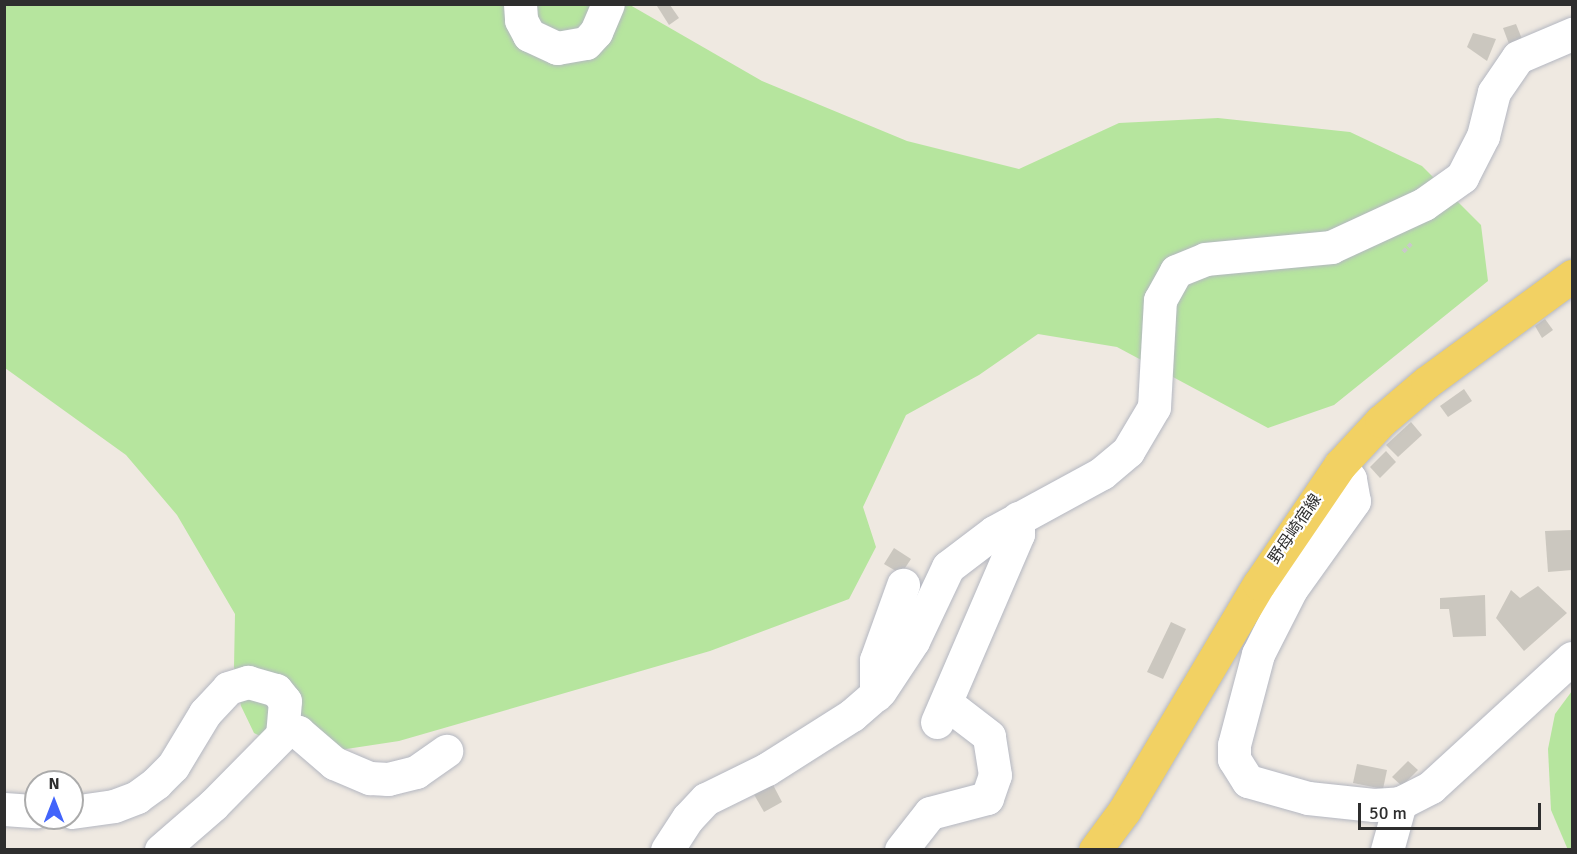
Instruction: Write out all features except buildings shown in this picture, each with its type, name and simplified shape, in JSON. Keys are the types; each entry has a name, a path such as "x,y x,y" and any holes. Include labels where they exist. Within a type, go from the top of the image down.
{"main road":[{"name":"野母崎宿線","path":"1095,849 1124,811 1258,584 1340,465 1382,421 1427,382 1572,276"}],"street":[{"path":"520,4 521,20 529,35 557,48 586,43 596,32 608,4"},
{"path":"667,849 688,818 706,799 767,769 876,694 913,641 948,567 1018,518 1102,473 1128,451 1144,429 1154,407 1160,300 1176,271 1205,259 1331,247 1424,204 1462,177 1483,136 1494,92 1518,57 1572,34"},
{"path":"1340,465 1350,479 1354,501 1291,589 1258,654 1236,734 1234,759 1248,781 1273,790 1374,805 1400,803 1431,787 1572,658"},
{"path":"901,849 930,813 987,798 994,775 989,736 941,713 1018,534 1018,518"},
{"path":"876,694 876,660 903,585"},
{"path":"84,810 114,806 136,797 156,783 173,766 205,713 228,688 248,682 276,690 285,701 285,728 213,804 161,849"},
{"path":"285,728 298,732 351,773 370,778 388,779 416,772 446,751"},
{"path":"1387,849 1400,803"},
{"path":"4,809 24,810"}],"green space":[{"path":"5,5 630,5 762,81 907,141 1019,169 1119,123 1218,118 1350,132 1422,166 1481,225 1488,281 1334,405 1268,428 1117,347 1038,334 979,375 906,415 863,507 876,547 849,599 710,651 399,741 320,753 280,746 254,733 241,706 234,667 235,614 177,515 126,455 5,368"},
{"path":"1572,691 1572,849 1568,850 1551,810 1548,749 1555,714"}]}
